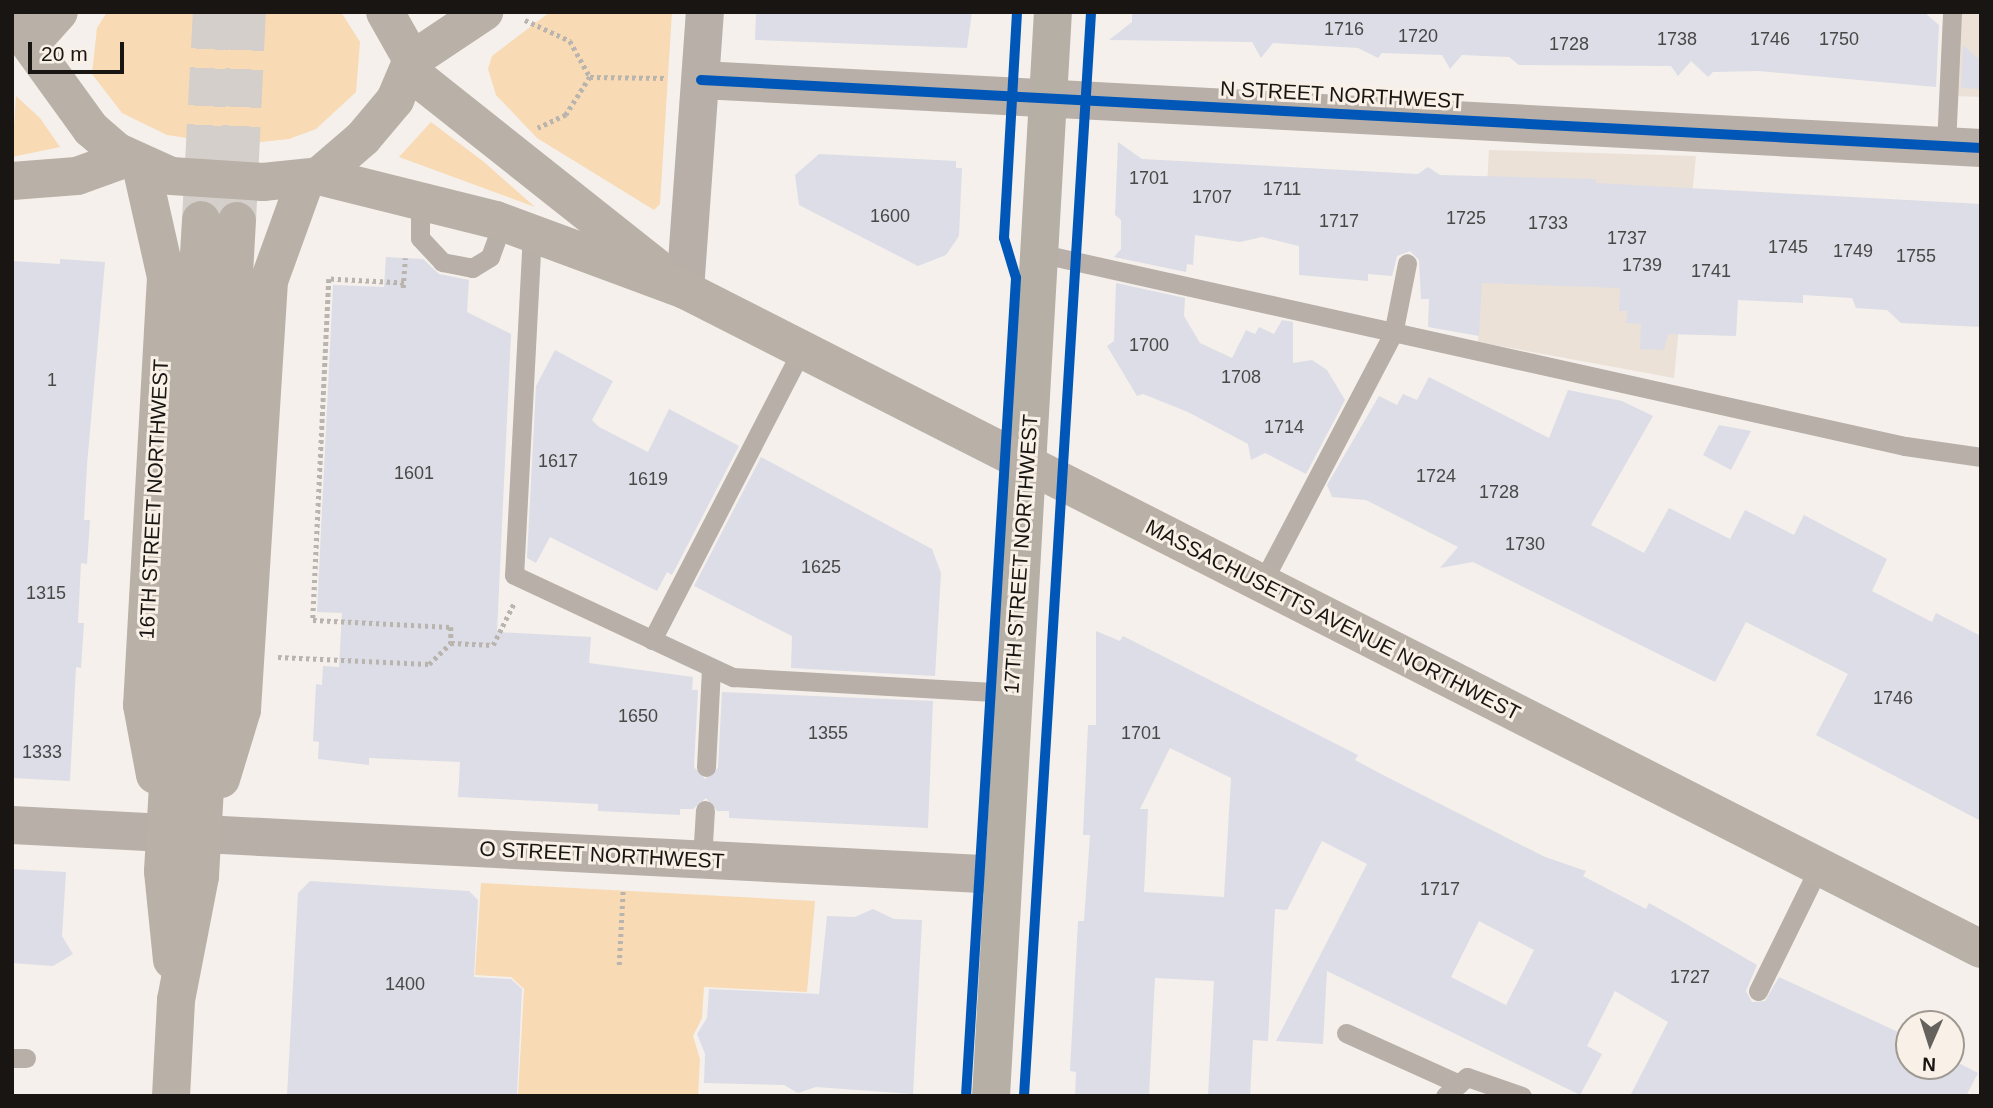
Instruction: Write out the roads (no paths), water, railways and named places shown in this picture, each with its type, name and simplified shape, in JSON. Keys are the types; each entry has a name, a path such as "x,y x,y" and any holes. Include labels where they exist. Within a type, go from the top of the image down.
{"main road":[{"path":"59,12 23,46 91,129 134,162"},
{"path":"385,12 411,66"},
{"path":"312,178 363,138 411,66 484,12"},
{"name":"17TH STREET NORTHWEST","path":"990,1096 1011,693 1053,12"},
{"name":"MASSACHUSETTS AVENUE NORTHWEST","path":"411,66 685,290"},
{"path":"12,181 78,176 134,162"},
{"name":"MASSACHUSETTS AVENUE NORTHWEST","path":"134,162 171,176 312,178 420,200 517,227 685,290 1981,949"},
{"name":"16TH STREET NORTHWEST","path":"134,162 166,277 142,705 166,833"},
{"name":"16TH STREET NORTHWEST","path":"203,834 242,710 268,281 312,178"},
{"name":"16TH STREET NORTHWEST","path":"171,1096 176,1000 203,834 219,220 163,871 176,1000"}],"street":[{"path":"685,290 688,79 705,12"},
{"name":"N STREET NORTHWEST","path":"688,79 1963,147"},
{"path":"12,825 166,833"},
{"name":"O STREET NORTHWEST","path":"203,834 1001,875"}],"lane":[{"path":"1952,12 1963,147"},
{"path":"420,200 421,238 442,262 472,268 490,257 517,227"},
{"path":"517,227 514,575 733,677 1011,693"},
{"path":"1038,253 1944,455 1981,457"},
{"path":"1262,583 1393,334 1406,263"},
{"path":"652,640 802,349"},
{"path":"706,767 711,668"},
{"path":"702,860 705,810"},
{"path":"1758,991 1819,867"},
{"path":"1346,1033 1452,1090 1467,1077 1522,1096"}],"tunnel":[{"path":"201,220 212,12"},
{"path":"237,221 247,12"}]}
